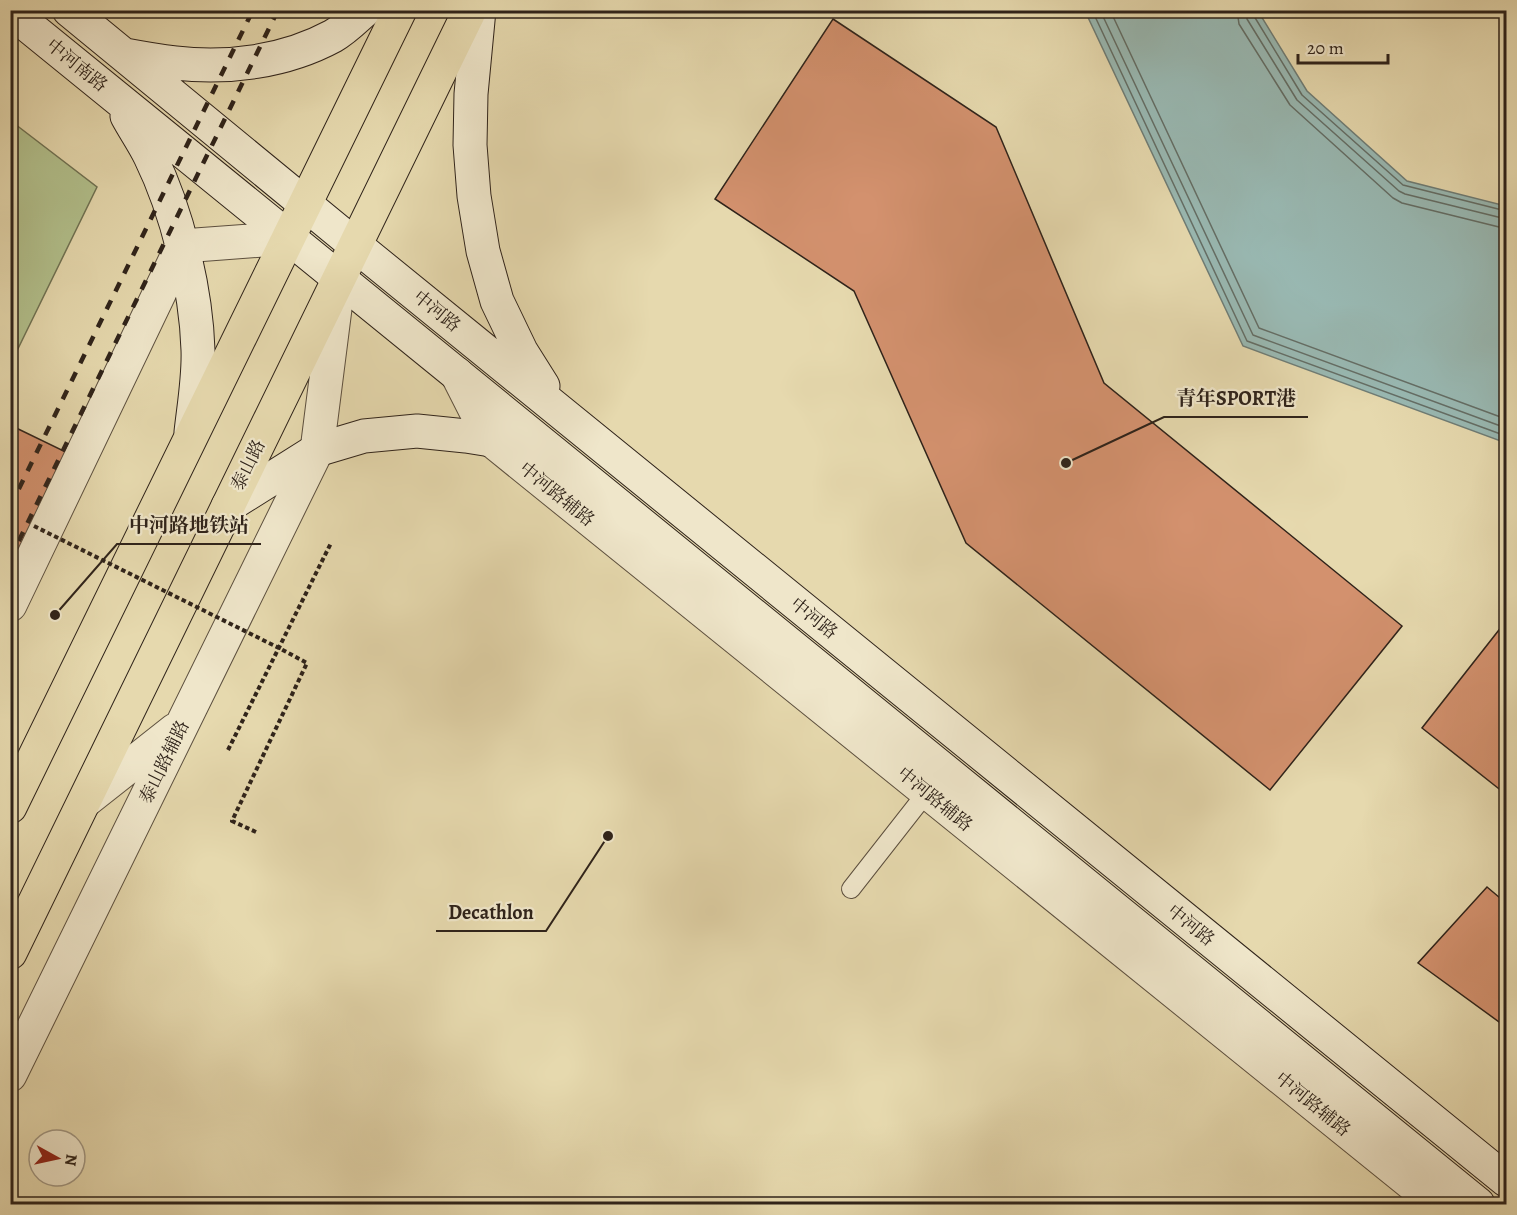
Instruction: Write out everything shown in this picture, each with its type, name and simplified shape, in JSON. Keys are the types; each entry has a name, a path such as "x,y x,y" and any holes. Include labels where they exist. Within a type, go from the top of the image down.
{"main road":[{"name":"中河南路","path":"69,10 123,55"},
{"path":"123,55 175,63 217,66 260,62 297,52 334,36 365,10"},
{"path":"10,807 400,10"},
{"name":"泰山路","path":"10,953 470,10"},
{"path":"479,10 472,84 470,145 474,196 483,251 497,301 521,351 558,410"},
{"name":"中河南路","path":"10,11 115,97"},
{"name":"中河路","path":"123,55 1506,1180"},
{"path":"115,97 150,155 167,196 182,246 193,301 198,350 197,386 190,440"},
{"name":"中河路","path":"115,97 1478,1204"},
{"path":"182,246 289,238"},
{"path":"10,605 182,246"},
{"name":"泰山路辅路","path":"10,1075 316,450 339,279"},
{"name":"中河路辅路","path":"457,374 490,439 1437,1204"},
{"path":"228,507 316,450 364,436 417,431 490,439 549,449"},
{"path":"85,801 182,725"}],"lane":[{"path":"851,889 927,792"}],"path":[{"path":"34,526 307,663 232,821 256,832"},
{"path":"228,750 331,543"}],"green space":[{"path":"11,121 97,187 11,363"}],"water":[{"path":"1085,11 1258,11 1307,91 1407,181 1506,206 1506,443 1243,346"}],"building":[{"path":"833,19 996,127 1104,383 1402,626 1270,790 966,543 854,291 715,199"},
{"path":"10,425 70,454 10,575"},
{"path":"1506,621 1506,788 1503,792 1422,728"},
{"path":"1487,887 1506,903 1506,1027 1418,963"}],"railway":[{"path":"10,507 253,10"},
{"path":"10,559 278,10"}],"place":[{"name":"青年SPORT港","path":"1066,463"},
{"name":"中河路地铁站","path":"55,615"},
{"name":"Decathlon","path":"608,836"}]}
